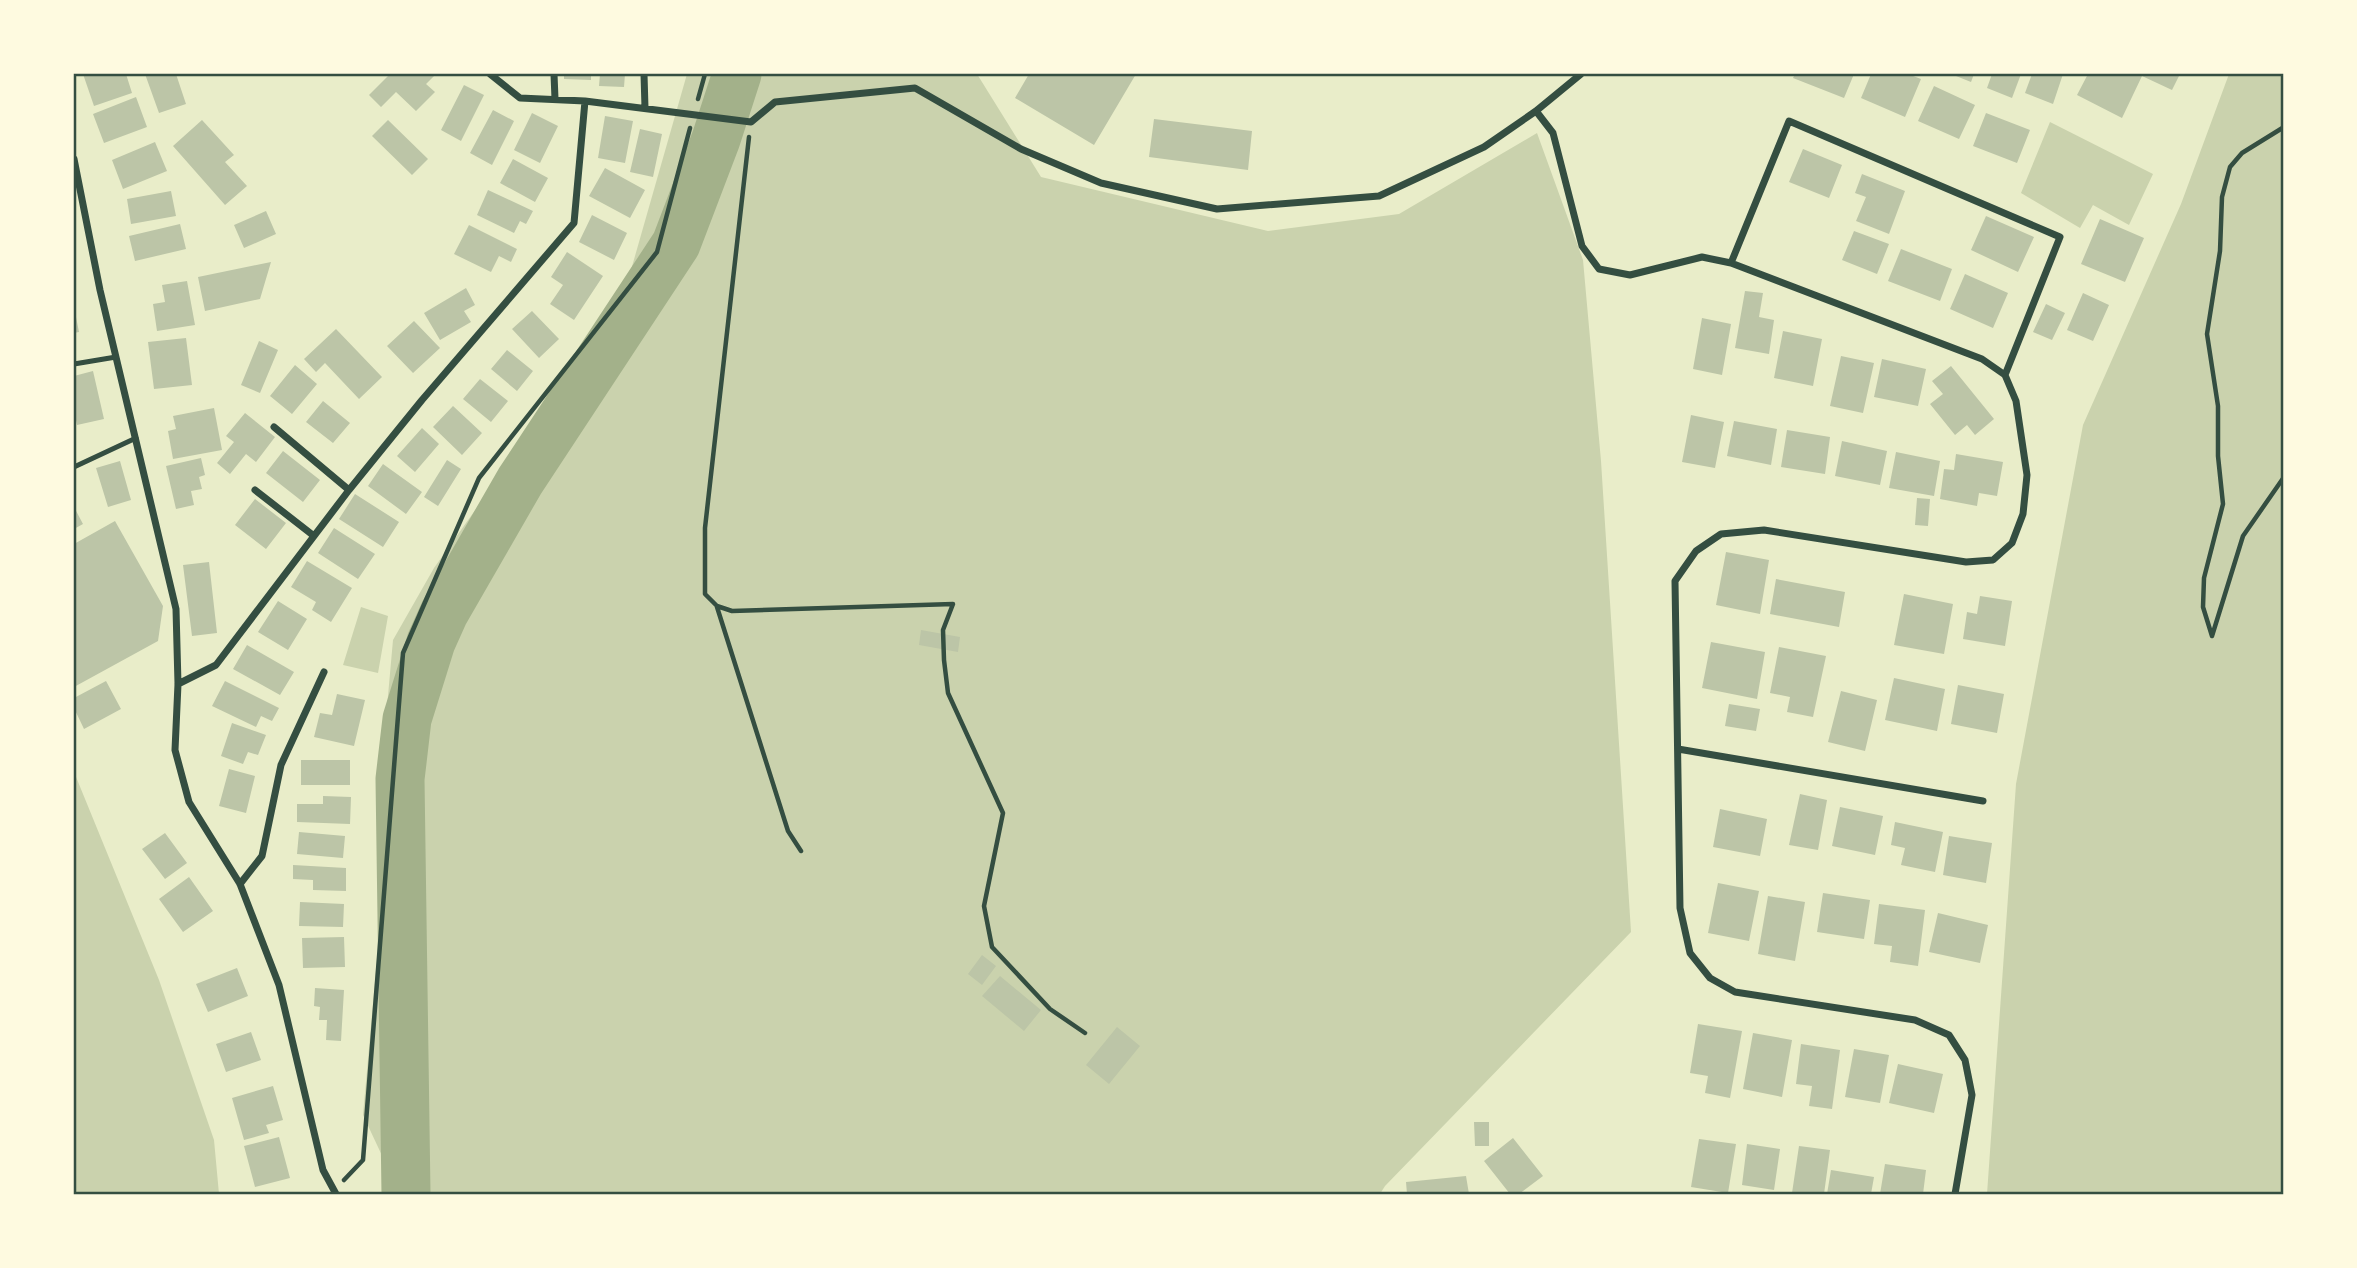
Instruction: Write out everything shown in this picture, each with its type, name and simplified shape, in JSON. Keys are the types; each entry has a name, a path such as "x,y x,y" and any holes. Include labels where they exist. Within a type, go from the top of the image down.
{"street":[{"path":"490,74 520,98 585,101 751,122 775,102 915,88 1021,149 1101,183 1217,209 1380,196 1484,147 1536,111 1581,74"},
{"path":"554,74 555,99"},
{"path":"644,74 645,108"},
{"path":"178,684 216,665 349,490 422,400 574,223 585,101"},
{"path":"1536,111 1553,133 1582,246 1599,269 1630,275 1702,257 1731,262 1982,359 2005,375 2016,401 2027,475 2023,514 2012,543 1993,559 1966,562 1764,530 1721,534 1696,551 1675,581 1680,908 1690,953 1710,978 1735,992 1915,1020 1949,1035 1965,1060 1972,1096 1955,1195"},
{"path":"1731,262 1789,121 2060,237 2005,375"},
{"path":"74,159 100,290 176,609 178,684 175,750 189,802 240,884 279,985 323,1170 335,1192"},
{"path":"274,427 349,490"},
{"path":"255,489 314,536"},
{"path":"240,884 262,856 281,765 324,672"},
{"path":"1678,749 1983,801"}],"lane":[{"path":"74,364 116,357"},
{"path":"74,467 136,438"}],"path":[{"path":"335,1192 363,1160 404,653 479,478 657,252 705,74"},
{"path":"751,122 705,528 705,594 717,606 732,611 953,604 943,630 943,660 948,693 1003,813 984,906 992,947 1050,1009 1085,1033"},
{"path":"2284,127 2242,153 2230,167 2222,197 2220,251 2207,334 2218,406 2218,456 2223,504 2204,578 2203,607 2211,636 2243,536 2284,477"},
{"path":"717,606 788,831 801,851"}],"green space":[{"path":"687,74 977,74 1041,177 1268,231 1399,214 1537,133 1583,260 1601,461 1631,932 1380,1194 400,1194 363,1115 377,959 386,718 393,640 434,568 621,305"},
{"path":"2229,74 2283,74 2283,1194 1987,1194 2016,784 2083,425 2181,204"},
{"path":"2050,122 2153,174 2129,225 2093,205 2080,228 2021,193"},
{"path":"361,607 388,616 378,673 343,665"},
{"path":"74,772 159,980 214,1140 219,1194 74,1194"}],"building":[{"path":"83,74 126,74 132,93 94,106"},
{"path":"145,74 176,74 186,104 159,113"},
{"path":"390,74 436,74 426,84 435,92 416,111 396,92 381,107 369,95"},
{"path":"564,74 591,74 591,80 564,79"},
{"path":"600,74 625,74 624,87 599,86"},
{"path":"1029,74 1136,74 1094,145 1015,98"},
{"path":"1795,74 1854,74 1844,98 1793,78"},
{"path":"1871,74 1908,74 1921,79 1905,117 1861,98"},
{"path":"1951,74 1974,74 1971,82"},
{"path":"1992,74 2021,74 2012,98 1987,88"},
{"path":"2032,74 2063,74 2053,104 2025,93"},
{"path":"2088,74 2180,74 2172,90 2142,76 2122,118 2077,95"},
{"path":"464,85 484,95 461,141 441,130"},
{"path":"1934,86 1975,105 1959,139 1918,121"},
{"path":"136,97 147,127 104,143 93,114"},
{"path":"493,110 514,121 492,165 470,153"},
{"path":"532,113 558,126 540,163 514,150"},
{"path":"1986,113 2030,130 2017,163 1973,146"},
{"path":"605,116 633,121 625,163 598,158"},
{"path":"1154,119 1252,131 1248,170 1149,157"},
{"path":"202,120 234,155 225,162 247,186 225,205 173,146"},
{"path":"388,120 428,159 412,175 372,136"},
{"path":"640,129 662,134 653,177 630,172"},
{"path":"155,142 167,171 123,189 112,160"},
{"path":"1803,149 1842,165 1829,198 1789,182"},
{"path":"513,159 548,178 535,202 500,183"},
{"path":"605,168 645,190 630,218 589,196"},
{"path":"1862,174 1905,191 1889,234 1856,221 1866,197 1855,193"},
{"path":"488,190 533,211 526,224 520,221 514,233 477,215"},
{"path":"171,191 176,216 131,224 127,199"},
{"path":"266,211 276,234 244,248 234,225"},
{"path":"592,215 627,233 614,260 579,242"},
{"path":"1986,216 2034,237 2018,272 1971,250"},
{"path":"2100,219 2144,238 2125,282 2081,264"},
{"path":"180,224 186,249 135,261 129,236"},
{"path":"469,225 517,249 511,262 499,256 491,272 454,254"},
{"path":"1854,231 1889,244 1877,274 1842,260"},
{"path":"1901,249 1952,269 1940,301 1888,281"},
{"path":"567,252 603,276 574,320 550,304 563,285 551,277"},
{"path":"271,262 260,299 205,311 198,277"},
{"path":"1965,274 2008,293 1993,328 1950,309"},
{"path":"187,281 195,325 157,331 153,304 165,302 162,285"},
{"path":"466,288 475,305 464,311 471,322 440,340 424,313"},
{"path":"1745,291 1763,293 1759,317 1774,320 1769,354 1735,348"},
{"path":"2083,293 2109,305 2093,341 2067,330"},
{"path":"2046,304 2065,313 2052,340 2033,332"},
{"path":"74,307 79,332 74,333"},
{"path":"532,311 559,339 539,358 512,329"},
{"path":"1702,318 1731,324 1722,375 1693,369"},
{"path":"414,321 440,348 413,373 387,346"},
{"path":"336,329 382,377 359,399 325,363 316,372 304,359"},
{"path":"1783,331 1822,339 1813,386 1774,378"},
{"path":"186,338 192,385 154,389 148,342"},
{"path":"259,341 278,350 260,393 241,385"},
{"path":"507,350 533,371 517,391 491,369"},
{"path":"1841,356 1874,363 1863,413 1830,406"},
{"path":"1882,359 1926,369 1918,406 1874,397"},
{"path":"295,365 317,384 292,414 270,396"},
{"path":"1951,366 1994,419 1975,435 1967,425 1955,435 1930,404 1943,394 1932,381"},
{"path":"93,371 104,419 77,425 74,411 74,376"},
{"path":"480,379 508,401 491,422 463,399"},
{"path":"323,401 350,423 333,443 306,422"},
{"path":"453,406 482,433 462,455 433,427"},
{"path":"214,408 222,450 173,459 168,431 176,429 173,416"},
{"path":"245,413 275,437 256,462 246,454 230,474 217,463 234,442 226,436"},
{"path":"1691,415 1724,422 1715,468 1682,462"},
{"path":"1734,421 1777,429 1771,465 1727,456"},
{"path":"422,428 439,444 415,472 397,456"},
{"path":"1787,430 1830,437 1825,474 1781,467"},
{"path":"1842,441 1887,451 1880,485 1835,476"},
{"path":"283,451 320,480 303,502 266,473"},
{"path":"1896,452 1940,461 1934,496 1889,488"},
{"path":"1956,454 2003,462 1997,496 1979,493 1977,506 1940,499 1944,469 1954,470"},
{"path":"201,458 205,475 199,477 202,489 191,491 194,505 176,509 166,466"},
{"path":"447,460 461,469 438,506 424,497"},
{"path":"120,461 131,500 108,507 96,468"},
{"path":"383,464 422,492 406,514 368,486"},
{"path":"355,494 399,522 383,547 339,519"},
{"path":"1917,498 1930,499 1928,526 1915,525"},
{"path":"255,499 286,523 266,549 235,525"},
{"path":"74,507 83,524 74,529"},
{"path":"115,521 163,606 158,641 74,687 74,544"},
{"path":"334,528 375,554 358,579 318,553"},
{"path":"1726,552 1769,560 1760,614 1716,605"},
{"path":"307,561 352,588 331,622 312,610 316,602 291,587"},
{"path":"209,562 217,633 192,636 183,565"},
{"path":"1776,579 1845,592 1839,627 1770,614"},
{"path":"1904,594 1953,604 1944,654 1894,645"},
{"path":"1980,596 2012,601 2005,646 1963,639 1967,612 1977,614"},
{"path":"278,601 307,619 288,650 258,632"},
{"path":"921,630 960,637 958,652 919,645"},
{"path":"1711,642 1765,652 1757,699 1702,688"},
{"path":"247,645 294,672 280,695 233,669"},
{"path":"1779,647 1826,656 1813,717 1787,712 1790,697 1770,693"},
{"path":"1894,678 1945,689 1937,731 1885,720"},
{"path":"106,681 121,709 84,729 74,708 74,698"},
{"path":"225,681 279,708 272,721 261,716 256,727 212,706"},
{"path":"1958,685 2004,694 1997,733 1951,724"},
{"path":"1841,691 1877,700 1865,751 1828,742"},
{"path":"337,694 365,700 354,746 314,737 320,713 332,715"},
{"path":"1729,704 1760,709 1756,731 1725,726"},
{"path":"232,723 266,735 258,755 248,752 243,764 221,756"},
{"path":"301,760 350,760 350,785 301,785"},
{"path":"229,769 255,776 246,813 219,806"},
{"path":"1800,794 1827,800 1818,850 1789,845"},
{"path":"323,796 351,797 350,824 297,822 297,804 323,804"},
{"path":"1840,807 1883,816 1875,855 1832,846"},
{"path":"1720,809 1767,819 1760,856 1713,847"},
{"path":"1895,822 1943,832 1935,872 1901,865 1905,848 1891,845"},
{"path":"299,832 345,836 343,858 297,854"},
{"path":"165,833 187,863 165,879 142,849"},
{"path":"1949,836 1992,843 1986,883 1943,875"},
{"path":"293,865 346,868 346,891 313,890 313,880 293,879"},
{"path":"189,877 213,911 183,932 159,899"},
{"path":"1718,883 1759,891 1749,941 1708,933"},
{"path":"1823,893 1870,900 1864,939 1817,932"},
{"path":"1768,896 1805,902 1795,961 1758,954"},
{"path":"300,902 344,904 343,927 299,926"},
{"path":"1879,904 1925,910 1918,966 1890,962 1892,946 1874,944"},
{"path":"1938,913 1988,925 1980,963 1929,952"},
{"path":"344,937 345,967 303,968 302,938"},
{"path":"982,955 996,966 982,985 968,974"},
{"path":"237,968 248,996 208,1012 196,984"},
{"path":"1000,976 1041,1010 1024,1031 982,996"},
{"path":"315,988 344,990 341,1041 326,1040 327,1020 319,1020 320,1007 314,1006"},
{"path":"1698,1024 1742,1031 1730,1098 1705,1093 1708,1076 1690,1073"},
{"path":"1117,1027 1140,1046 1109,1084 1086,1065"},
{"path":"251,1032 261,1060 226,1072 216,1044"},
{"path":"1753,1033 1792,1040 1782,1097 1743,1089"},
{"path":"1801,1044 1840,1050 1832,1109 1809,1106 1812,1086 1796,1084"},
{"path":"1854,1049 1889,1055 1880,1103 1845,1097"},
{"path":"1898,1064 1943,1074 1934,1113 1889,1103"},
{"path":"273,1086 283,1120 266,1125 269,1133 244,1140 232,1098"},
{"path":"1474,1122 1489,1122 1489,1146 1475,1146"},
{"path":"279,1137 290,1178 255,1187 244,1146"},
{"path":"1513,1138 1543,1176 1519,1194 1510,1194 1484,1161"},
{"path":"1699,1139 1736,1144 1728,1193 1691,1187"},
{"path":"1747,1144 1780,1149 1774,1190 1742,1185"},
{"path":"1799,1146 1830,1150 1824,1194 1792,1193"},
{"path":"1885,1164 1926,1170 1923,1194 1880,1194"},
{"path":"1831,1170 1874,1177 1871,1194 1827,1194"},
{"path":"1466,1176 1469,1194 1407,1194 1406,1182"}],"waterway":[{"path":"406,1194 400,779 407,719 431,642 444,613 520,481 676,244 716,139 737,74"}]}
